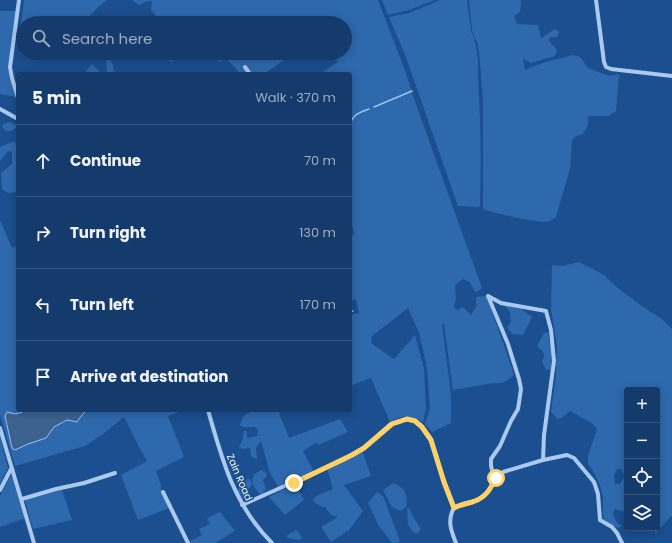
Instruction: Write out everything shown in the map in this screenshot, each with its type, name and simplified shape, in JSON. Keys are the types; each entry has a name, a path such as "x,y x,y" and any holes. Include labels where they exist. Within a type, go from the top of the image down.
{"street":[{"path":"16,16 18,0"},
{"path":"596,0 604,62 606,67 627,72 672,76"},
{"path":"16,17 10,67 16,91"},
{"path":"245,67 249,72"},
{"path":"0,109 16,118"},
{"path":"496,478 494,477 491,466 491,459 500,446 511,421 518,410 521,389 508,344 488,296 501,303 546,311 551,330 554,361 544,435 543,460"},
{"name":"Zain Road","path":"209,412 230,479 242,505 255,524 272,543"},
{"path":"242,505 343,460 364,448 392,424 407,419 415,421 422,427 431,440 454,508 450,524 456,543"},
{"path":"0,428 34,543"},
{"path":"454,508 478,500 489,490 496,478 503,472 543,460 567,455 574,458 594,482 598,494 600,520 612,527 622,543"},
{"path":"0,490 11,469"},
{"path":"22,500 49,491 78,485 115,473"},
{"path":"163,492 188,543"}],"shaded area":[{"path":"24,0 107,0 90,16 22,16"},
{"path":"132,0 378,0 406,73 482,288 475,292 470,282 462,279 455,286 456,299 454,307 457,310 463,307 471,315 476,307 476,297 486,296 514,375 502,382 453,390 444,324 442,324 451,395 451,423 432,432 425,424 430,408 427,368 419,333 408,308 372,336 371,343 394,359 415,335 424,369 426,409 423,422 414,418 406,417 398,418 390,422 371,378 352,385 352,315 359,313 356,299 352,300 352,236 354,234 352,224 352,72 323,72 338,62 337,60 352,60 352,16 156,16 151,10 152,1 139,5"},
{"path":"382,0 435,0 409,10 388,15"},
{"path":"440,0 467,0 471,31 475,39 477,49 481,158 479,207 458,206 404,52 389,17 409,13"},
{"path":"469,0 520,0 520,12 514,16 517,24 538,25 541,38 555,29 559,32 557,37 550,37 549,41 557,50 555,56 531,63 523,59 525,70 542,63 573,55 580,57 588,68 609,76 619,74 616,111 609,116 588,116 588,125 583,134 576,136 572,140 570,169 556,217 550,221 543,222 517,218 485,210 483,207 483,102 479,52 477,42 472,31"},
{"path":"0,11 18,11 16,16 10,67 16,97 0,94"},
{"path":"106,60 110,60 113,65 113,70 116,72 107,72"},
{"path":"228,60 284,60 267,72 237,72 238,71"},
{"path":"92,64 100,72 86,72"},
{"path":"10,122 16,125 16,128 11,131 6,131 2,127 3,124"},
{"path":"14,141 16,144 16,192 8,193 2,189 1,173 12,164 12,152 8,151 0,161 0,147"},
{"path":"0,220 12,248 16,247 16,412 22,412 16,414 7,412 5,416 12,448 15,450 46,438 54,427 67,420 77,422 85,412 180,412 168,416 184,457 156,471 161,489 169,508 138,520 121,475 147,461 124,417 85,446 15,466 0,415"},
{"path":"579,262 604,275 619,289 662,319 672,329 672,515 660,528 660,387 624,387 624,474 621,469 617,469 614,476 615,484 620,484 624,478 624,512 615,509 613,514 617,523 622,526 618,528 604,520 601,488 588,464 588,456 597,429 592,423 570,411 558,419 551,412 556,375 557,346 551,309 552,265 563,266"},
{"path":"504,305 521,309 532,317 523,335 512,334 507,327 511,322 510,312"},
{"path":"548,332 552,355 551,369 546,370 542,361 544,353 537,346 544,333"},
{"path":"7,412 16,414 22,412 85,412 77,422 67,420 54,427 46,438 15,450 12,448 5,416"},
{"path":"279,412 289,438 340,419 348,432 318,445 317,442 303,451 314,472 278,487 270,473 261,441 256,448 257,459 251,456 250,448 243,449 239,447 243,439 244,431 247,431 247,438 257,436 258,430 255,427 243,427 240,425 244,416 250,413"},
{"path":"0,436 8,468 0,484"},
{"path":"362,450 371,476 344,485 363,511 349,530 331,542 321,527 338,517 331,515 325,507 322,507 314,502 313,499 316,496 333,489 327,468"},
{"path":"261,470 266,472 267,476 263,480 266,489 261,495 254,487 252,479 254,475"},
{"path":"13,476 26,518 0,527 0,496 10,477"},
{"path":"247,479 250,479 252,485 247,490 244,499 239,497 237,490 240,487 243,488"},
{"path":"393,483 401,487 406,494 407,506 401,511 392,507 383,490"},
{"path":"295,484 304,500 285,515 269,497"},
{"path":"62,490 72,520 33,529 25,501"},
{"path":"377,492 383,496 400,541 397,543 392,543 379,526 368,503"},
{"path":"407,508 409,508 421,529 418,533 414,533 408,525"},
{"path":"220,512 235,531 215,543 191,543 190,541 202,535 199,529 210,524 207,518"},
{"path":"296,530 302,537 300,540 288,538 286,536"}],"waterway":[{"path":"374,107 412,91"},
{"path":"352,120 359,113 369,109"}],"route":[{"path":"294,483 352,455 364,448 392,424 397,421 407,419 415,421 422,427 431,440 438,465 454,508 463,504 474,502 487,494 496,478"}]}
